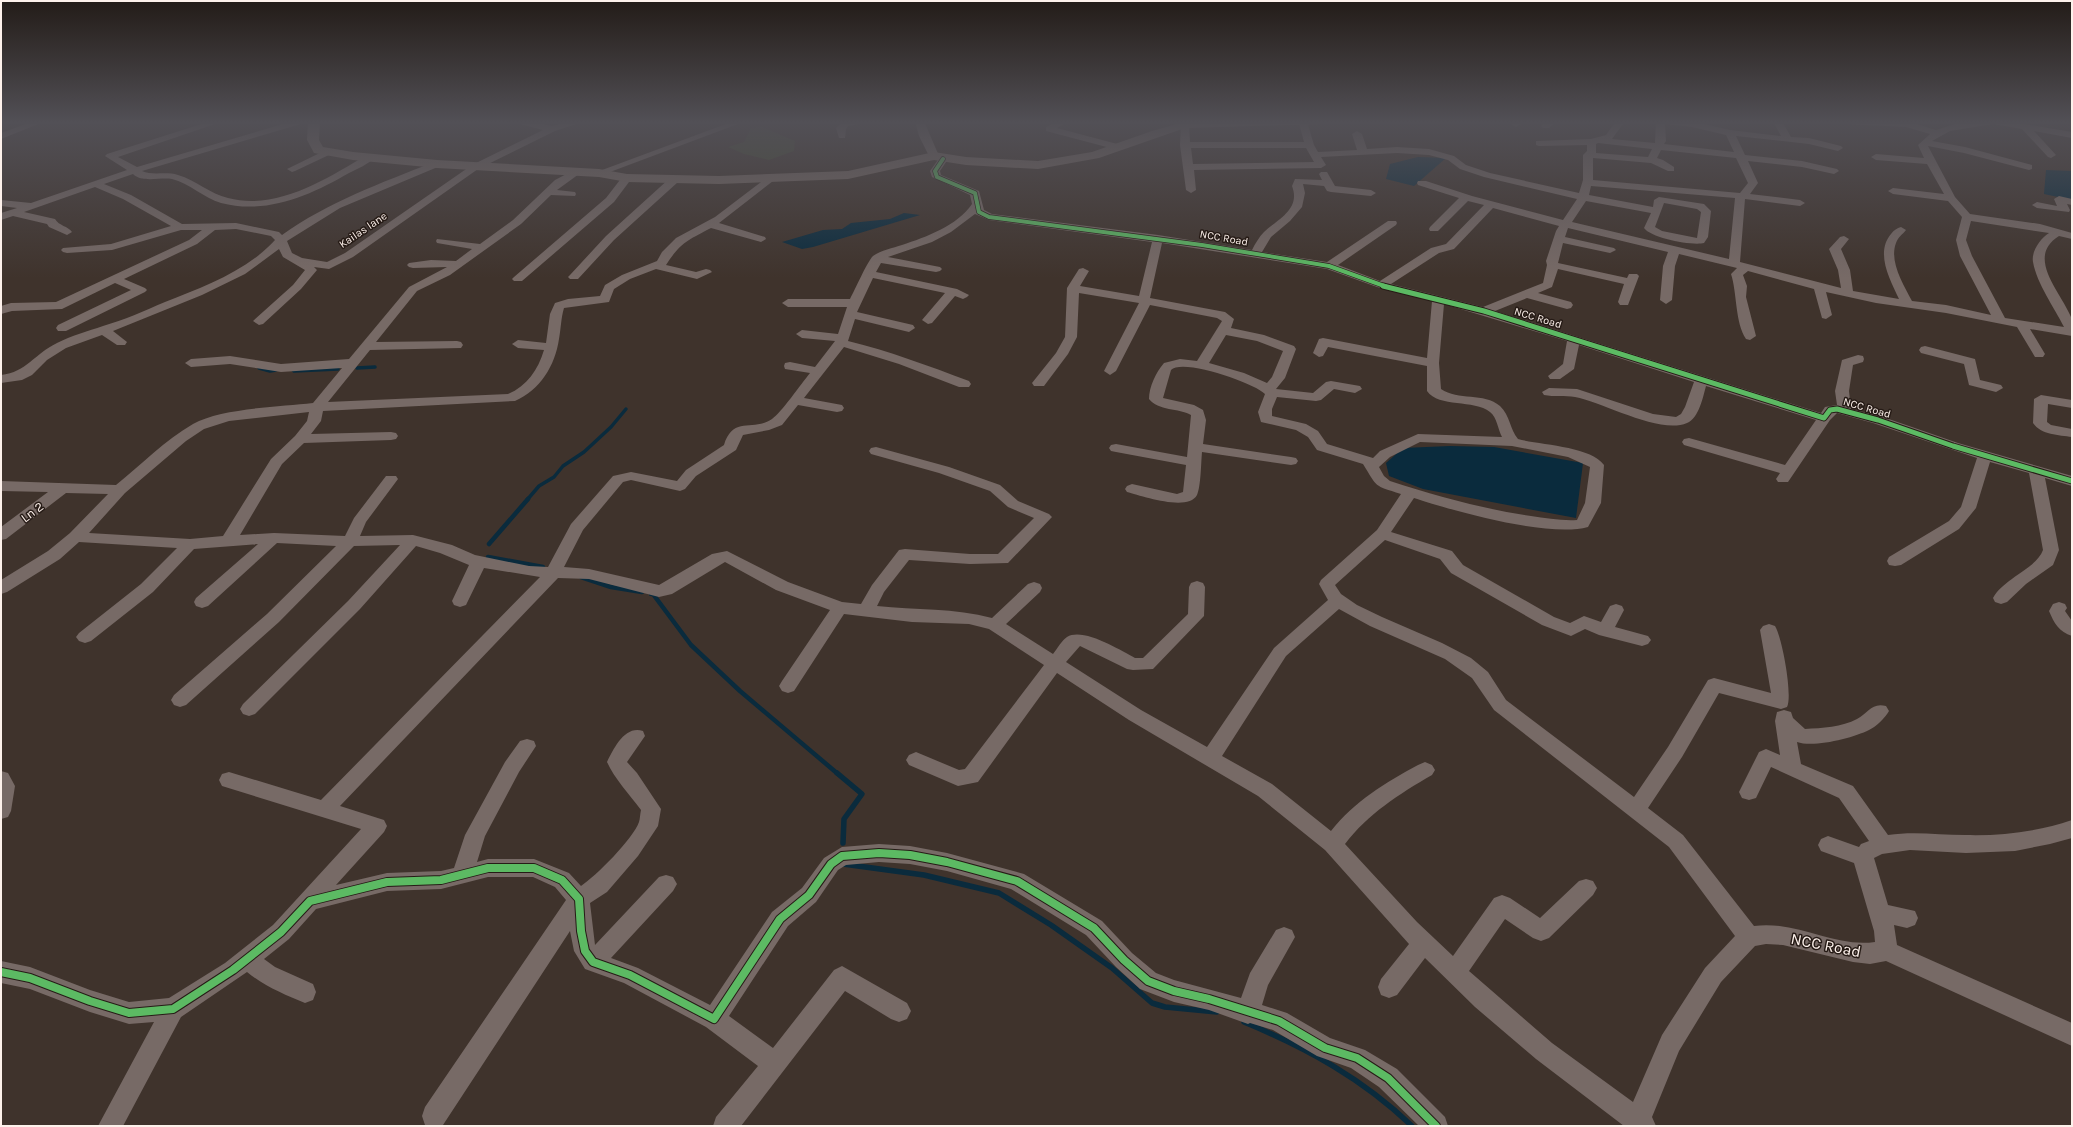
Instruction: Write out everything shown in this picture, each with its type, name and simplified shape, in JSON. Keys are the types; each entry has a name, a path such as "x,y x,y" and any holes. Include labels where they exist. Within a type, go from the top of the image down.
{"main road":[{"path":"603,174 627,178 674,180 769,179 853,174"}],"street":[{"path":"1,217 32,207 94,183 128,174"},
{"path":"138,174 144,176 174,177 218,198 230,202 263,202 295,197 311,191 341,174"},
{"path":"1,379 17,377 26,372 51,351 183,299 241,272 273,249 281,240 302,224 341,202 413,174"},
{"name":"Kailas lane","path":"298,261 329,266 349,255 466,174"},
{"path":"229,540 276,462 300,439 314,421 317,407 413,289 446,273 517,222 559,182 573,174"},
{"path":"325,809 552,574 576,528 618,479 630,476 678,486 682,485 690,475 730,447 734,436 738,432 745,429 764,427 777,422 842,340 853,309 877,259 888,253 928,240 980,209 975,193 937,177 936,174"},
{"path":"1190,174 1191,190"},
{"path":"1324,174 1329,188 1333,190 1371,193"},
{"path":"1473,174 1477,176 1657,211"},
{"path":"1484,311 1548,285 1553,266 1552,261 1559,238 1565,224 1583,197 1588,182 1589,174"},
{"path":"1734,264 1739,200 1744,196 1753,183 1748,174"},
{"path":"1822,174 1836,175"},
{"path":"1936,174 1951,198 1967,217 2016,223 2072,236"},
{"path":"518,278 610,200 627,178"},
{"path":"1,588 54,555 76,537 120,490 181,438 199,426 213,420 227,417 317,407 510,398 522,392 546,366 551,346 556,313 559,306 568,303 601,301 607,297 609,287 626,277 656,266 662,262 666,254 680,240 729,212 769,179"},
{"path":"574,277 610,238 674,180"},
{"path":"1255,254 1269,233 1294,213 1299,199 1299,189 1297,186 1299,181 1327,183"},
{"path":"1588,182 1744,196 1800,203"},
{"path":"94,183 127,196 180,227"},
{"path":"1422,183 1468,198 1492,203 1565,224 1746,267 1819,288 2000,321 2072,331"},
{"path":"1892,191 1951,198"},
{"path":"550,192 571,194"},
{"path":"1434,229 1465,198 1468,198"},
{"path":"1659,200 1700,206 1706,211 1703,237 1700,241 1694,241 1652,231 1649,228 1657,211 1659,200"},
{"path":"2037,205 2065,210 2059,200 2072,202"},
{"path":"1,203 32,207"},
{"path":"1382,285 1435,250 1450,247 1492,203"},
{"name":"NCC Road","path":"980,209 1038,224 1158,238 1329,266 1382,285 1484,311 1824,418 1830,410 1845,411 1985,456 2072,481"},
{"path":"14,213 36,219 51,221 53,225 68,232"},
{"path":"1967,217 1962,240 1966,256 2000,321"},
{"path":"1329,266 1392,223"},
{"path":"709,224 761,239"},
{"path":"1,310 11,307 58,306 193,242 213,226"},
{"path":"67,250 112,247 180,227 213,226 248,228 275,234 281,240 287,255 311,270 297,287 259,321"},
{"path":"1901,230 1893,238 1890,245 1890,257 1898,286 1907,303"},
{"path":"2058,232 2045,240 2038,260 2045,279 2072,331"},
{"path":"1110,371 1146,301 1144,298 1147,280 1158,238"},
{"path":"1559,238 1610,250"},
{"path":"1844,239 1835,249 1841,260 1842,269 1847,281 1847,293"},
{"path":"441,241 481,247"},
{"path":"1666,300 1669,266 1674,251"},
{"path":"877,259 936,269"},
{"path":"413,265 431,263 458,264"},
{"path":"656,266 698,276 706,272"},
{"path":"1553,266 1632,279 1624,302"},
{"path":"1746,267 1737,274 1741,286 1740,297 1750,336"},
{"path":"1039,383 1062,354 1071,337 1073,288 1083,272"},
{"path":"869,274 958,293 928,320"},
{"path":"62,328 141,290 114,279"},
{"path":"1073,288 1221,315 1228,319 1225,331 1201,365"},
{"path":"1819,288 1826,315"},
{"path":"1528,294 1567,306"},
{"path":"1438,300 1433,387 1436,393 1479,401 1495,409 1500,414 1506,436 1513,442"},
{"path":"788,303 853,309 910,328"},
{"path":"2021,324 2040,354"},
{"path":"103,330 121,342"},
{"path":"1225,331 1260,338 1290,349 1266,405 1264,415 1266,419 1306,428 1314,434 1317,443 1322,447 1368,461 1372,466 1378,481 1410,493 1510,518 1564,525 1583,524 1593,503 1597,465 1593,460 1579,456 1513,442 1418,438 1385,454 1372,466"},
{"path":"802,334 842,340 880,351 893,358 964,384"},
{"path":"1555,376 1569,366 1574,339"},
{"path":"1319,353 1323,342 1434,363"},
{"path":"518,344 551,346"},
{"path":"366,346 457,345"},
{"path":"1925,350 1970,362 1974,382 1996,388"},
{"path":"1845,411 1842,390 1847,363 1858,359"},
{"path":"191,363 230,360 281,368 352,363"},
{"path":"1132,489 1184,499 1190,494 1199,420 1198,414 1189,408 1164,404 1156,399 1165,368 1168,364 1180,362 1201,365 1242,377 1271,391 1316,397 1330,384 1355,389"},
{"path":"790,366 818,371"},
{"path":"1549,392 1576,393 1656,419 1681,422 1685,419 1691,408 1701,379"},
{"path":"2072,404 2041,399 2040,423 2047,428 2072,433"},
{"path":"795,400 837,408"},
{"path":"1689,442 1785,476 1824,418"},
{"path":"300,439 391,436"},
{"path":"1196,447 1291,461"},
{"path":"1116,448 1193,462"},
{"path":"865,612 878,589 905,554 970,559 1002,559 1044,517 1013,504 995,488 944,470 876,451"},
{"path":"1896,561 1954,525 1968,508 1985,456"},
{"path":"2001,598 2020,580 2047,561 2051,550 2036,471"},
{"path":"180,700 273,618 350,541 359,521 391,479"},
{"path":"1,486 120,490"},
{"name":"Ln 2","path":"1,535 63,488"},
{"path":"76,537 190,544 229,540 274,538 350,541 412,540 446,549 479,561 552,574 589,574 655,591 662,591 718,558 727,556 782,586 840,608 865,612 912,616 969,618 995,625 1135,716 1265,790 1332,844 1424,942 1455,972 1544,1051 1640,1124 1670,1043 1713,975 1749,938 1676,841 1500,705 1492,698 1484,679 1478,673 1434,646 1378,624 1338,600 1329,591 1327,587 1329,582 1382,534 1402,501 1410,493"},
{"path":"1382,534 1446,555 1457,569 1548,621 1570,630 1584,622 1605,631 1642,640"},
{"path":"202,602 274,538"},
{"path":"249,708 366,592 412,540"},
{"path":"85,638 147,588 190,544"},
{"path":"460,601 479,561"},
{"path":"916,760 958,778 971,776 1053,663 1073,641 1080,640 1088,642 1133,664 1147,664 1196,616 1197,587"},
{"path":"995,625 1034,588"},
{"path":"1210,758 1280,652 1338,600"},
{"path":"788,686 840,608"},
{"path":"1605,631 1616,610"},
{"path":"2058,610 2062,622 2072,630"},
{"path":"1769,630 1780,684 1781,702 1792,768"},
{"path":"1636,810 1674,752 1714,685 1781,702"},
{"path":"1784,721 1801,736 1827,735 1863,725 1880,711"},
{"path":"434,1116 579,899 600,885 631,850 648,826 651,809 630,779 620,769 617,762 621,753 636,736"},
{"path":"462,875 475,835 512,767 527,746"},
{"path":"1749,792 1766,757 1846,792 1883,845"},
{"path":"1332,844 1347,824 1363,810 1396,785 1425,770"},
{"path":"1,779 5,786 1,811"},
{"path":"110,1126 173,1009 247,959 281,932 310,901 333,873 378,826 229,780"},
{"path":"2072,829 2024,840 1980,844 1917,840 1883,845 1868,850 1864,858 1866,872 1880,913 1888,951 2072,1035"},
{"path":"1828,845 1864,858"},
{"path":"714,1019 780,918 809,895 831,864 842,856 879,853 910,855 947,862 1017,881 1094,928 1124,960 1148,981 1174,991 1210,999 1248,1013 1279,1021 1325,1048 1357,1058 1388,1078 1436,1126"},
{"path":"310,901 387,882 442,880 488,868 534,868 562,880 579,899 581,931 585,950 593,962 630,975 714,1019 775,1064"},
{"path":"593,962 666,884"},
{"path":"1455,972 1502,905 1541,931 1586,888"},
{"path":"1880,913 1907,918"},
{"name":"NCC Road","path":"1749,938 1757,935 1785,936 1831,948 1861,953 1876,954 1888,951"},
{"path":"1248,1013 1258,980 1284,937"},
{"path":"1389,987 1424,942"},
{"path":"247,959 267,974 305,992"},
{"path":"1,972 30,978 90,1001 129,1013 173,1009"},
{"path":"726,1126 842,977 899,1011"}],"water":[{"path":"1387,174 1428,174 1414,186 1386,179"},
{"path":"2046,174 2072,174 2072,200 2044,194"},
{"path":"904,213 920,215 813,247 802,249 782,242 823,230 842,229 851,223 890,219"},
{"path":"1450,446 1494,447 1583,463 1576,518 1423,489 1389,476 1386,463 1403,448"}],"waterway":[{"path":"290,367 294,371 338,369"},
{"path":"357,368 375,367"},
{"path":"259,368 270,371 276,370"},
{"path":"527,500 539,486 554,477 563,466 584,452 611,427 626,409"},
{"path":"489,544 528,499"},
{"path":"488,557 543,567"},
{"path":"581,577 611,587 642,592"},
{"path":"651,594 653,594 691,645 740,691 838,774"},
{"path":"837,773 862,794 844,819 843,843"},
{"path":"843,864 924,875 999,893 1051,925 1112,968 1152,1003 1165,1007 1217,1012"},
{"path":"1244,1022 1290,1043 1333,1066 1374,1094 1412,1126"}],"cycle path":[{"path":"936,174 937,177 975,193 979,212 989,217 1202,245 1329,266 1381,285 1484,311 1824,418 1830,410 1837,409 1878,420 1953,446 2072,481"},
{"path":"1,972 30,978 90,1001 129,1013 173,1009 233,970 281,932 310,901 387,882 441,880 488,868 534,868 562,880 579,899 581,931 585,951 593,962 630,975 714,1019 780,919 809,895 831,864 842,856 879,853 910,855 947,862 1017,881 1094,928 1124,960 1148,981 1174,991 1209,999 1279,1021 1325,1048 1357,1058 1388,1078 1436,1126"}]}
